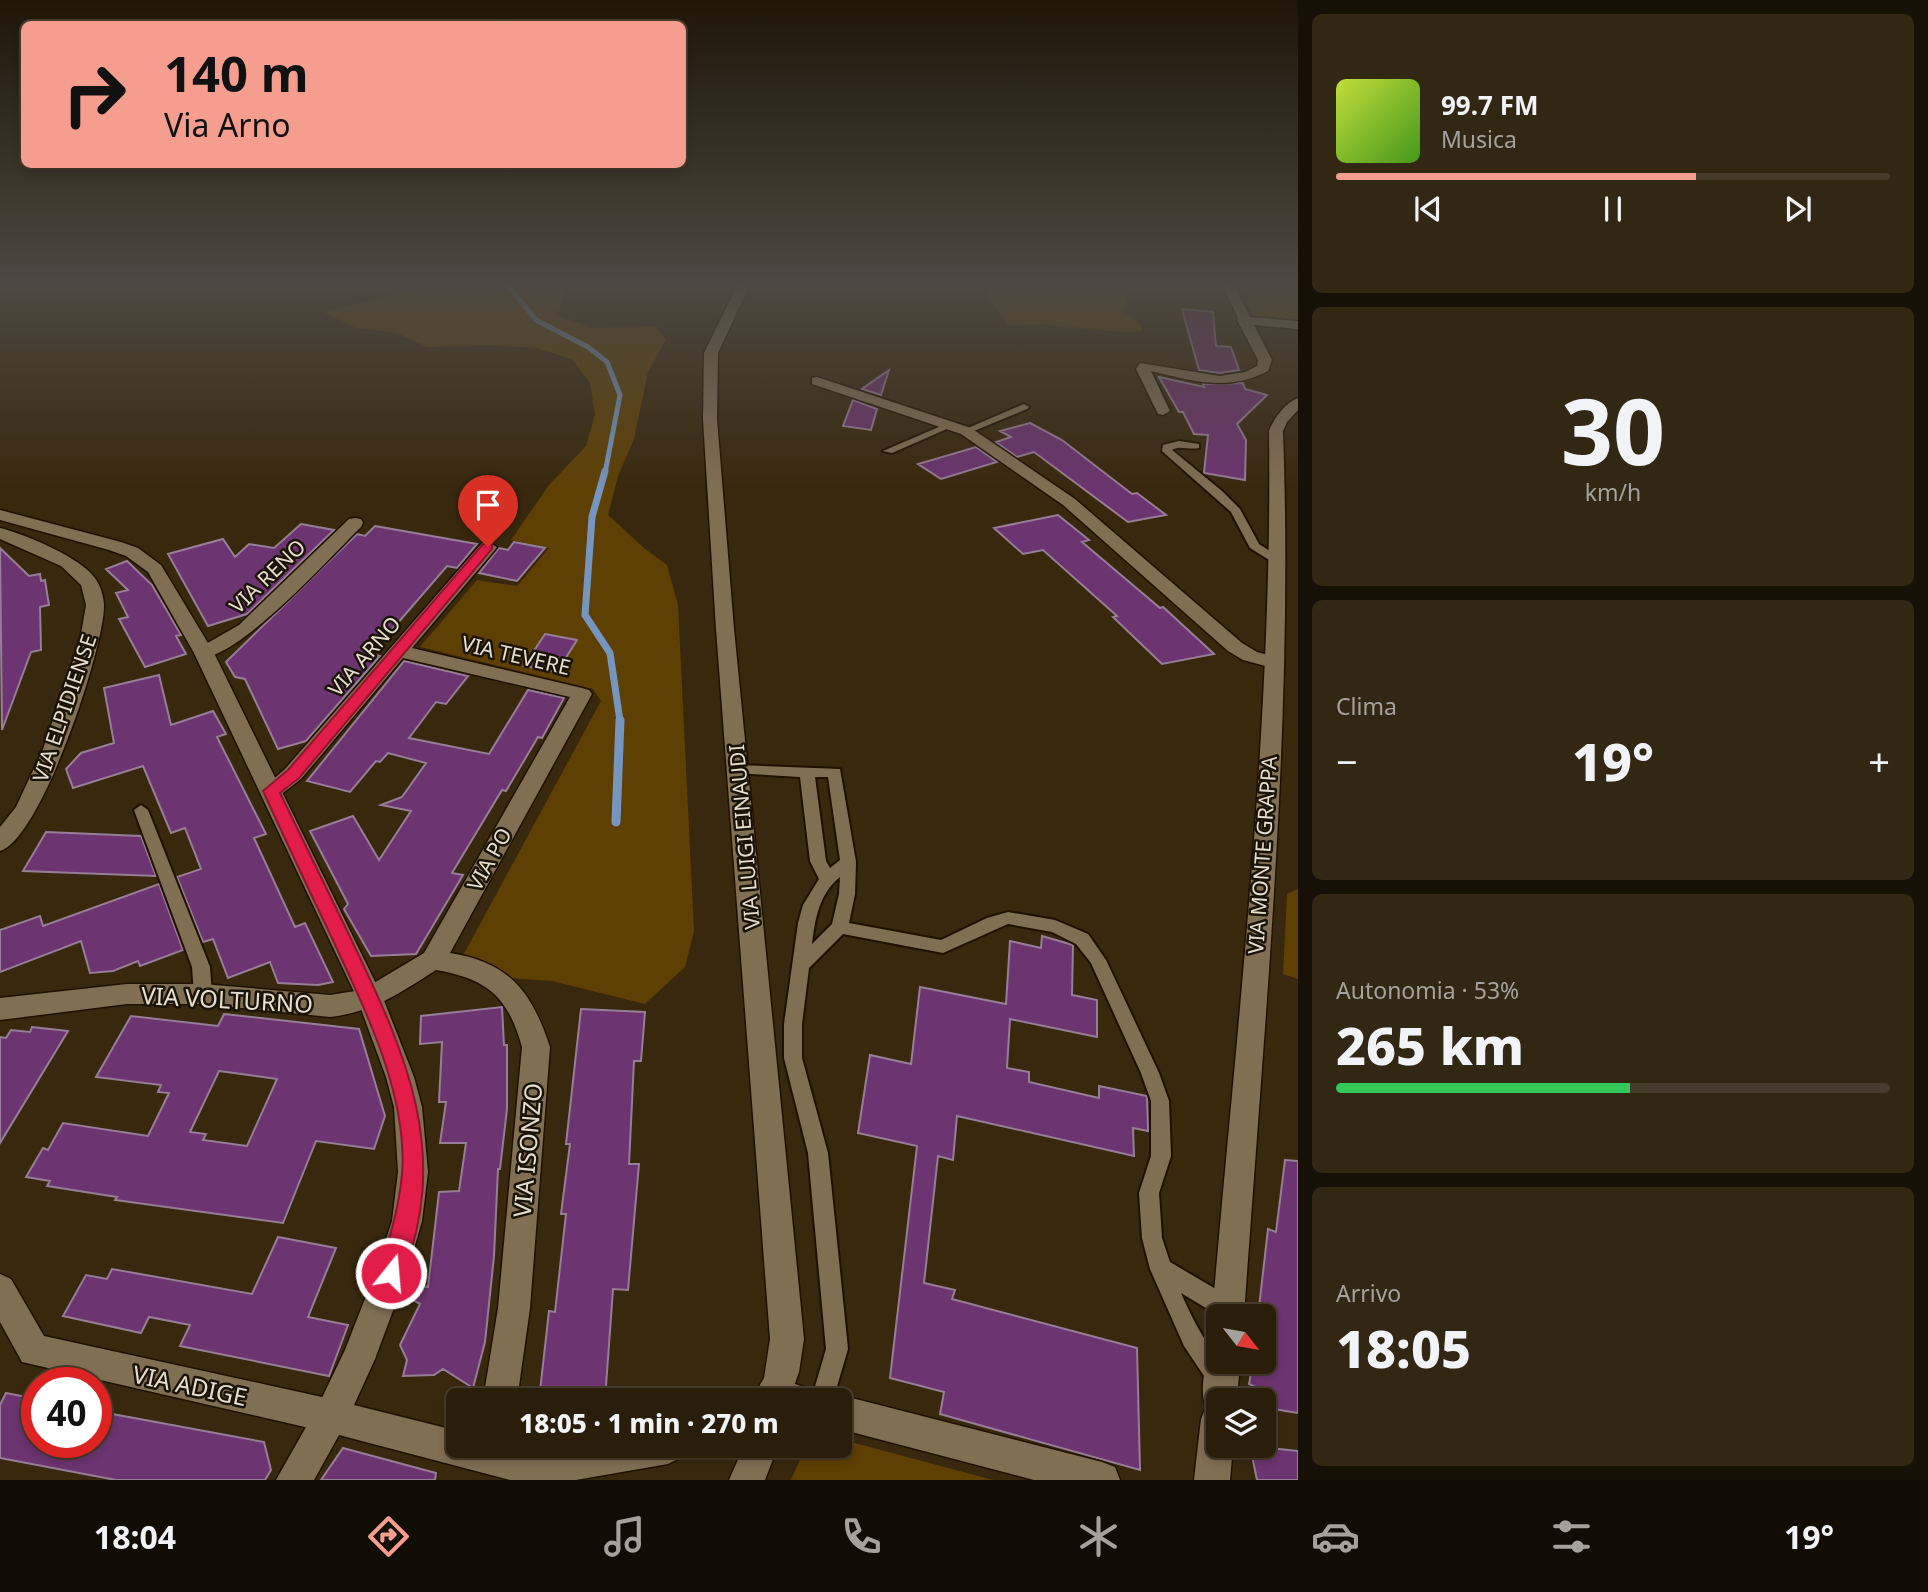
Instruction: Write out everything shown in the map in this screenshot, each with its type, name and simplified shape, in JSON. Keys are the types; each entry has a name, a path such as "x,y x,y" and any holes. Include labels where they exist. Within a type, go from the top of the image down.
{"street":[{"name":"VIA LUIGI EINAUDI","path":"711,353 710,419 787,1339 779,1388"},
{"path":"1163,411 1142,367 1215,380 1252,375 1263,368 1265,360 1261,353"},
{"path":"817,381 959,428 1069,502 1235,647 1250,656 1273,662"},
{"name":"VIA MONTE GRAPPA","path":"1229,1304 1267,801 1278,561 1276,432 1280,421 1298,402"},
{"path":"0,515 115,546 146,560 155,569 204,653 271,791 370,998 400,1077 408,1107 413,1172 407,1221 391,1273 358,1359 331,1416 295,1480"},
{"name":"VIA RENO","path":"204,653 246,629 355,523"},
{"name":"VIA ELPIDIENSE","path":"0,533 67,562 90,583 95,605 89,640 54,749 26,810 0,843"},
{"name":"VIA ARNO","path":"271,791 293,774 488,547"},
{"name":"VIA TEVERE","path":"399,650 582,694"},
{"name":"VIA PO","path":"370,998 433,960 582,694"},
{"name":"VIA ISONZO","path":"433,960 471,966 508,990 526,1014 537,1047 514,1308 502,1388"},
{"name":"VIA VOLTURNO","path":"0,1009 127,994 203,994 330,1006 370,998"},
{"name":"VIA ADIGE","path":"0,1290 34,1350 331,1416"},
{"path":"852,1415 1102,1480"},
{"path":"331,1416 446,1442"},
{"path":"506,1458 532,1468 600,1458"},
{"path":"747,1480 756,1458"},
{"path":"1212,1480 1214,1458"}],"lane":[{"path":"888,451 1024,407"},
{"path":"1195,446 1172,444 1167,447 1167,451 1236,511 1254,546 1278,561"},
{"path":"739,770 835,772 848,862 847,894 840,927 800,965"},
{"path":"807,772 818,861 827,879"},
{"path":"141,810 201,967 203,994"},
{"path":"826,1388 837,1349 818,1153 793,1058 793,1024 808,914 827,879 848,862"},
{"path":"840,927 925,946 943,947 993,922 1008,918 1055,926 1082,939 1098,960 1150,1073 1160,1101 1161,1156 1149,1193 1152,1238 1160,1269 1192,1343 1222,1381"},
{"path":"1160,1269 1215,1304"}],"shaded area":[{"path":"553,353 659,353 648,372 634,439 618,476 608,515 667,565 678,605 694,931 685,967 645,1004 552,981 453,974 601,701 593,689 420,647 477,580 517,586 549,548 511,540 549,485 586,446 595,414 590,383 572,359"},
{"path":"1298,889 1298,979 1283,974 1287,894"},
{"path":"852,1442 993,1480 791,1480 800,1460 852,1458"}],"building":[{"path":"1194,353 1233,353 1239,370 1220,373 1199,370"},
{"path":"889,370 881,395 862,389"},
{"path":"1159,377 1204,387 1203,384 1243,383 1245,389 1267,395 1237,424 1246,440 1245,480 1204,473 1208,435 1194,434 1183,412 1179,412"},
{"path":"853,400 877,409 871,430 843,426"},
{"path":"1030,423 1062,440 1132,494 1137,493 1166,515 1128,522 1034,452 1017,457 996,442 1011,437 1000,431"},
{"path":"976,447 997,462 941,479 918,464"},
{"path":"1058,515 1089,540 1082,542 1160,608 1163,607 1214,654 1162,664 1113,617 1117,616 1043,550 1023,554 994,528"},
{"path":"301,524 334,530 247,614 208,626 168,554 223,539 235,557 249,544 274,548"},
{"path":"375,526 477,544 457,568 447,566 371,654 380,656 306,741 278,749 245,679 235,677 226,662 357,534 365,536"},
{"path":"514,542 545,548 517,581 479,573 499,548 508,550"},
{"path":"0,548 29,576 40,574 41,581 45,580 49,605 40,607 41,650 31,652 2,730"},
{"path":"127,561 152,585 181,635 176,636 186,654 145,667 119,619 128,617 116,593 128,590 106,569"},
{"path":"545,634 577,640 557,672 524,666"},
{"path":"404,661 468,676 446,704 436,702 409,738 489,754 528,690 564,698 542,738 538,737 506,791 502,790 452,873 463,875 416,954 371,956 344,909 348,904 310,831 353,816 379,860 411,811 381,805 402,797 426,763 388,753 380,762 376,761 350,792 307,781"},
{"path":"159,675 171,725 213,711 226,734 217,737 266,834 254,838 295,927 305,923 333,982 318,985 278,983 270,962 228,978 213,939 203,942 177,877 201,869 185,828 171,833 143,766 73,788 66,769 81,753 114,743 104,688"},
{"path":"46,832 141,836 156,876 23,871"},
{"path":"159,884 183,950 140,966 138,961 113,971 90,973 81,941 0,972 0,930 40,916 43,926"},
{"path":"1042,936 1073,945 1072,995 1097,1000 1097,1037 1010,1019 1007,1068 1029,1072 1029,1082 1099,1098 1099,1086 1147,1096 1148,1131 1133,1128 1134,1156 957,1116 953,1160 938,1156 924,1283 955,1290 952,1299 1137,1348 1140,1470 940,1414 944,1392 890,1378 917,1146 858,1133 870,1055 911,1064 920,987 1006,1004 1010,941 1041,948"},
{"path":"502,1007 504,1045 507,1045 507,1109 498,1169 494,1256 485,1342 473,1388 443,1369 434,1375 403,1376 407,1360 400,1345 420,1304 402,1294 406,1283 428,1287 439,1192 459,1191 466,1143 440,1143 446,1102 439,1102 442,1042 420,1044 421,1016"},
{"path":"581,1009 645,1012 641,1061 634,1061 629,1164 639,1164 628,1290 613,1289 606,1388 540,1388 549,1311 555,1312 566,1214 561,1214 570,1144 566,1144"},
{"path":"224,1014 359,1029 385,1116 374,1149 316,1141 283,1223 115,1200 117,1197 47,1186 50,1181 26,1177 43,1148 48,1150 63,1123 148,1136 169,1093 158,1092 161,1085 96,1077 131,1016 218,1026","holes":["219,1071 277,1079 247,1146 203,1140 206,1134 190,1132"]},
{"path":"32,1027 68,1031 0,1143 0,1037 6,1038 11,1030 30,1032"},
{"path":"1285,1160 1298,1161 1298,1413 1276,1409 1276,1388 1257,1388 1249,1384 1251,1374 1276,1374 1276,1304 1259,1304 1268,1229 1276,1232"},
{"path":"278,1237 336,1248 308,1317 348,1325 329,1376 180,1346 190,1325 149,1317 141,1333 63,1316 86,1275 107,1279 112,1269 252,1294"},
{"path":"6,1393 21,1396 21,1458 112,1458 112,1414 264,1442 271,1470 265,1480 116,1480 0,1458 0,1405"},
{"path":"343,1448 436,1473 435,1480 321,1480"},
{"path":"1276,1449 1298,1451 1298,1480 1257,1480 1252,1458 1276,1458"}],"waterway":[{"path":"596,353 607,362 620,395 605,473"},
{"path":"605,471 592,517 585,615 610,653 620,721"},
{"path":"616,822 620,721"}],"route":[{"path":"391,1273 407,1221 413,1172 408,1107 400,1077 370,998 271,791 293,774 488,547"}]}
